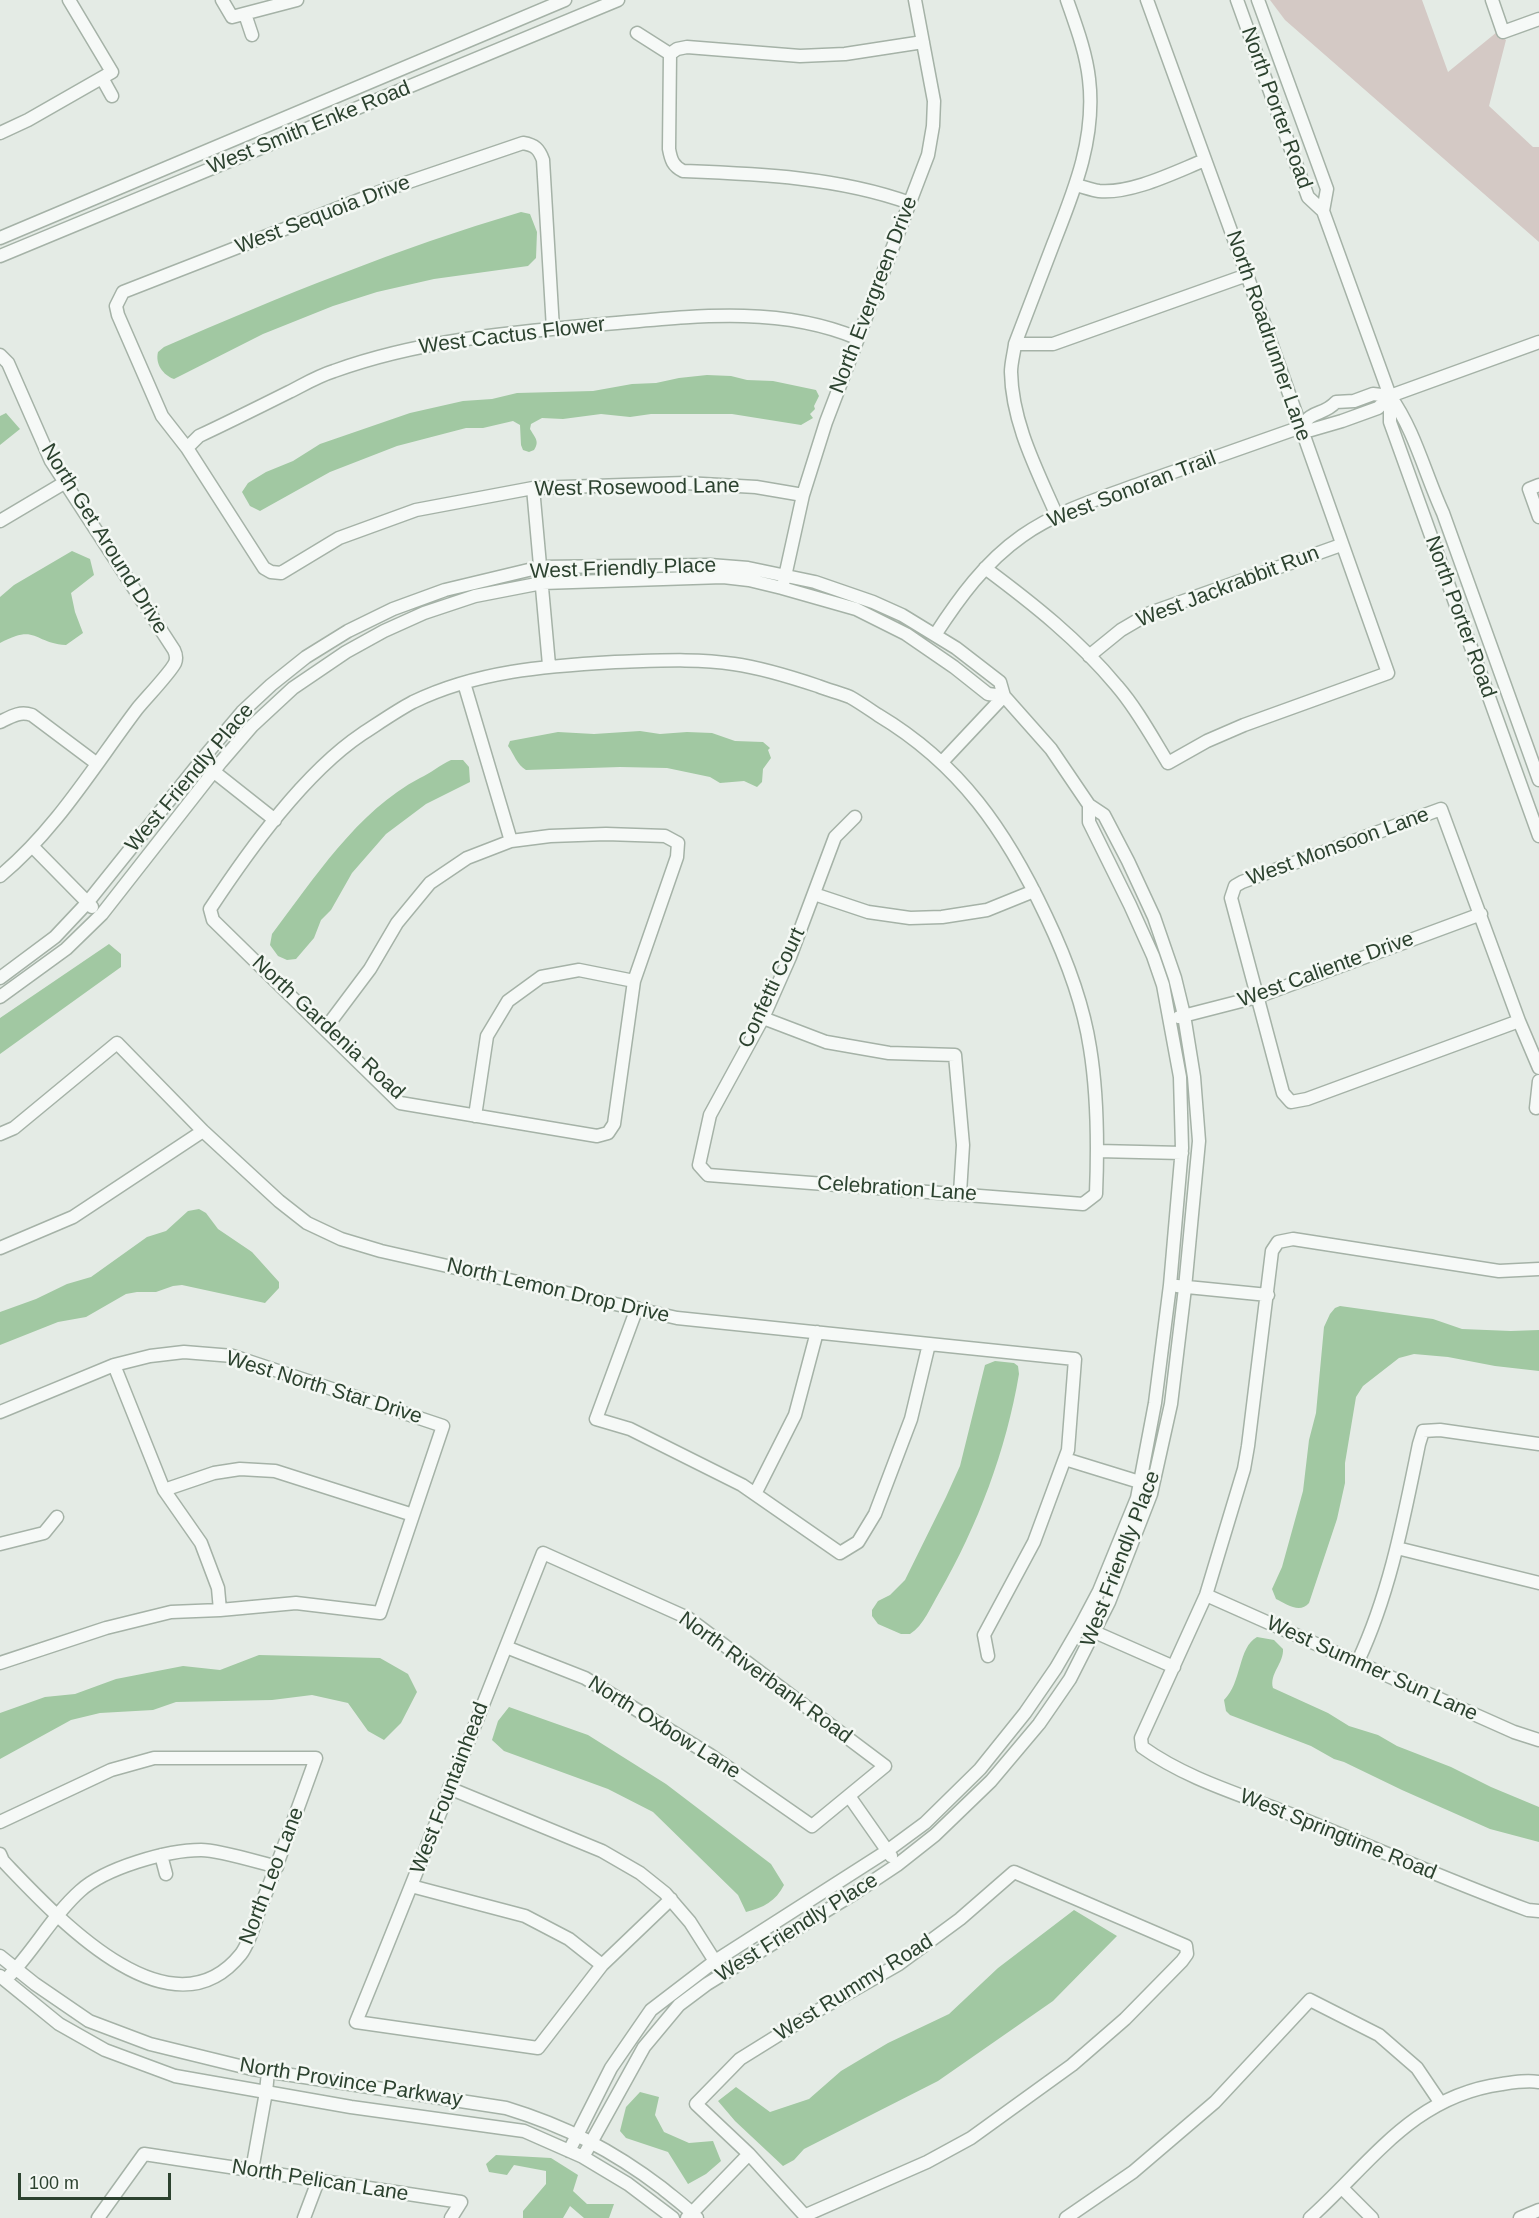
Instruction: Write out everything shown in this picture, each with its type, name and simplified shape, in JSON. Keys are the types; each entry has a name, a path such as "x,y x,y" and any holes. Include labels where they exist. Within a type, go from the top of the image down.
{"street":[{"path":"69,0 107,75 112,96"},
{"path":"222,0 232,17 297,0"},
{"name":"West Smith Enke Road","path":"0,238 565,0"},
{"name":"West Smith Enke Road","path":"0,256 618,0"},
{"name":"North Evergreen Drive","path":"784,581 803,495 826,422 928,155 934,101 915,0"},
{"path":"1057,516 1015,411 1011,370 1015,344 1086,153 1091,114 1089,79 1082,41 1067,0"},
{"name":"North Roadrunner Lane","path":"1089,656 1117,686 1168,763 1207,741 1244,725 1388,673 1147,0"},
{"name":"North Porter Road","path":"1237,0 1308,197 1323,211 1390,396 1405,417 1429,483 1443,513 1539,780"},
{"name":"North Porter Road","path":"1258,0 1326,189 1323,211"},
{"path":"1492,0 1503,32 1539,19"},
{"path":"245,14 252,35"},
{"path":"637,33 670,54"},
{"path":"670,54 677,49 687,47 800,56 845,54 923,42"},
{"path":"670,54 669,149 675,167 683,171 800,178 877,191 910,202"},
{"path":"0,133 28,120 107,75"},
{"name":"West Sequoia Drive","path":"187,448 162,416 118,315 116,306 123,292 382,190 523,143 533,145 540,151 543,160 553,329"},
{"path":"1076,185 1100,191 1118,190 1141,184 1205,160"},
{"path":"1015,344 1053,344 1247,275"},
{"name":"West Cactus Flower","path":"187,448 199,436 331,371 391,353 441,342 710,315 790,320 836,329 857,338"},
{"path":"1390,396 1539,342"},
{"name":"North Get Around Drive","path":"0,355 8,363 40,439 64,483 174,650 176,658 171,668 96,764"},
{"name":"West Sonoran Trail","path":"1301,427 1307,417 1329,409 1336,402 1354,401 1373,394 1390,396"},
{"name":"North Porter Road","path":"1390,396 1390,422 1539,836"},
{"name":"West Sonoran Trail","path":"935,635 961,595 985,568 1021,537 1057,516 1108,495 1301,427 1311,430 1342,421 1378,408 1390,396"},
{"name":"West Rosewood Lane","path":"187,448 264,568 271,572 281,573 339,538 416,510 533,488 685,483 756,487 803,495"},
{"path":"0,521 64,483"},
{"path":"1534,487 1539,517"},
{"path":"533,488 549,665"},
{"name":"West Jackrabbit Run","path":"1089,656 1121,630 1150,613 1341,545"},
{"name":"West Friendly Place","path":"0,978 55,936 87,903 242,712 271,684 306,657 348,632 393,609 445,590 540,567 710,565 748,568 884,622 928,648 988,694 1004,696"},
{"path":"985,568 1027,598 1089,656"},
{"name":"West Friendly Place","path":"0,997 57,956 102,914 213,772 252,726 293,688 346,652 384,631 449,603 542,583 723,577 815,582 873,602 902,615 935,635 1000,682 1004,696 1051,749 1089,805 1104,815 1142,891 1163,945 1184,1016 1194,1077 1199,1141 1171,1404 1147,1484 1095,1633 1070,1679 1045,1715 991,1780 935,1835 897,1865 855,1893 724,1973 679,2005 645,2047 583,2157"},
{"path":"201,761 275,820 315,774 359,736 413,702 464,683 505,672 549,665 664,660 734,664 786,675 850,698 907,732 942,762 984,809 1009,844 1062,950 1080,1001 1090,1046 1097,1095 1098,1151 1182,1153"},
{"path":"464,683 511,841"},
{"path":"942,762 1004,696"},
{"path":"0,722 16,714 32,715 96,764 56,818 32,846 0,876"},
{"name":"West Friendly Place","path":"569,2151 611,2068 651,2010 715,1961 887,1851 925,1823 980,1769 1025,1713 1056,1668 1099,1590 1137,1498 1147,1484 1170,1285 1182,1153 1180,1077 1162,985 1153,956 1089,822 1089,805"},
{"name":"West Monsoon Lane","path":"1257,997 1232,898 1235,886 1242,882 1441,809 1481,914"},
{"name":"Confetti Court","path":"699,1165 710,1115 763,1018 790,957 835,837 855,817"},
{"name":"North Gardenia Road","path":"275,820 210,909 213,920 400,1102 597,1136 608,1133 614,1124 634,981"},
{"path":"325,1029 370,969 397,923 430,883 467,858 511,841 550,836 606,834 665,837 678,843 677,857 634,981 579,970 541,977 508,1000 488,1036 475,1116"},
{"path":"32,846 87,903 102,914"},
{"path":"813,894 868,912 910,918 942,917 987,910 1034,891"},
{"path":"1481,914 1519,1021 1539,1068"},
{"name":"West Caliente Drive","path":"1169,1019 1257,997 1481,914"},
{"path":"1257,997 1283,1093 1291,1102 1306,1099 1519,1021"},
{"path":"763,1018 826,1042 889,1053 955,1055 963,1145 960,1193"},
{"name":"North Lemon Drop Drive","path":"0,1134 14,1128 117,1043 203,1131 307,1223 341,1239 381,1251 677,1318 1075,1359 1068,1450 1065,1459"},
{"path":"1536,1108 1539,1081"},
{"path":"0,1248 73,1217 203,1131"},
{"name":"Celebration Lane","path":"699,1165 708,1174 1083,1204 1096,1194 1098,1151"},
{"path":"1081,1625 1173,1667 1206,1595 1230,1520 1246,1457 1272,1251 1278,1242 1293,1239 1499,1271 1539,1269"},
{"path":"1170,1285 1268,1295"},
{"path":"637,1308 596,1419 630,1429 742,1485 840,1553 858,1542 875,1514 911,1419 929,1344"},
{"path":"755,1494 795,1415 817,1332"},
{"name":"West North Star Drive","path":"0,1412 114,1365 150,1356 183,1352 233,1356 443,1426 413,1515"},
{"path":"114,1365 164,1490 201,1543 218,1587 220,1610"},
{"path":"1358,1661 1381,1602 1397,1548 1423,1431 1440,1430 1539,1444"},
{"path":"988,1656 984,1635 1034,1542 1065,1459 1147,1484"},
{"path":"0,1663 106,1628 171,1612 296,1603 380,1613 413,1515 275,1471 240,1469 214,1473 164,1490"},
{"path":"0,1544 44,1533 57,1516"},
{"path":"1397,1548 1539,1583"},
{"name":"West Fountainhead","path":"543,1553 356,2022 538,2048 602,1965"},
{"name":"North Riverbank Road","path":"543,1553 688,1618 885,1766 849,1796"},
{"name":"West Summer Sun Lane","path":"1206,1595 1514,1732 1539,1740"},
{"name":"North Oxbow Lane","path":"506,1647 585,1678 710,1755 812,1826 849,1796"},
{"name":"West Springtime Road","path":"1173,1667 1141,1738 1142,1747 1198,1779 1297,1816 1459,1885 1528,1910 1539,1911"},
{"name":"North Leo Lane","path":"0,1822 111,1770 154,1758 316,1758 243,1953 209,1981 174,1985 147,1978 111,1960 57,1916"},
{"path":"449,1788 603,1851 640,1873 671,1899 690,1922 724,1973"},
{"path":"849,1796 897,1865"},
{"path":"6,1977 82,1889 117,1869 162,1855 202,1850 277,1867"},
{"path":"0,1854 3,1861 57,1916"},
{"path":"162,1855 166,1874"},
{"name":"West Rummy Road","path":"749,2154 696,2104 740,2059 899,1964 960,1919 1014,1872 1186,1946 1187,1954 1182,1961 1125,2019 1072,2065 971,2138 927,2162 807,2217"},
{"path":"411,1886 525,1916 569,1939 602,1965 671,1899"},
{"name":"North Province Parkway","path":"0,1956 6,1977 59,2024 105,2050 175,2076 351,2107 524,2131 583,2157 628,2184 673,2218"},
{"name":"North Province Parkway","path":"6,1977 89,2021 150,2044 268,2072 506,2109 543,2119 591,2141 637,2169 692,2216"},
{"path":"1066,2218 1133,2172 1215,2102 1310,2000 1379,2035 1417,2068 1440,2102"},
{"path":"252,2170 267,2092 268,2072"},
{"path":"1310,2218 1399,2130 1440,2102 1479,2087 1530,2080 1539,2082"},
{"name":"North Pelican Lane","path":"98,2218 144,2154 461,2202 451,2218"},
{"path":"692,2216 749,2154 807,2217"},
{"path":"304,2218 318,2181"},
{"path":"1342,2188 1372,2218"},
{"path":"1520,2218 1539,2210"}],"shaded area":[{"path":"1270,0 1422,0 1448,72 1497,32 1506,40 1489,106 1533,147 1539,147 1539,242 1285,20"},
{"path":"521,212 530,214 537,232 536,258 528,266 434,279 377,292 333,306 263,334 174,379 163,372 159,365 158,352 164,347 208,328 385,257"},
{"path":"707,375 773,381 816,390 819,396 814,406 815,409 810,414 813,418 801,425 732,414 651,414 630,417 601,414 563,419 542,418 531,424 530,429 537,444 534,450 529,452 523,450 520,425 513,421 483,428 466,428 397,446 330,472 260,511 250,506 242,492 248,483 266,472 293,461 320,444 410,413 463,401 492,399 517,393 593,391"},
{"path":"6,413 20,429 0,445 0,416"},
{"path":"72,551 90,559 94,575 71,593 83,633 66,645 55,644 28,634 12,637 0,643 0,597 14,585"},
{"path":"640,731 660,734 712,733 735,741 763,742 770,748 768,750 771,758 763,769 762,782 757,787 744,781 720,783 710,777 667,768 526,770 508,746 510,741 558,732 594,734"},
{"path":"451,760 463,760 469,767 470,782 426,804 386,834 352,873 331,910 321,920 314,938 296,959 287,960 278,956 270,945 272,934 338,848 357,827 397,792"},
{"path":"109,944 121,954 121,967 0,1054 0,1018"},
{"path":"199,1209 206,1213 218,1229 252,1252 279,1282 279,1288 265,1303 182,1285 173,1286 156,1292 126,1294 86,1317 58,1322 0,1345 0,1312 36,1299 67,1284 91,1277 147,1237 166,1231 188,1211"},
{"path":"1340,1306 1433,1319 1462,1329 1539,1330 1539,1371 1414,1354 1399,1358 1363,1386 1356,1397 1345,1463 1345,1483 1337,1519 1309,1603 1297,1608 1276,1599 1272,1589 1282,1567 1303,1491 1309,1440 1316,1413 1324,1327 1330,1314"},
{"path":"995,1361 1014,1363 1018,1366 1019,1374 1006,1431 989,1487 966,1541 927,1615 910,1634 901,1634 878,1624 872,1616 872,1610 878,1601 890,1595 905,1580 946,1497 960,1466 985,1365"},
{"path":"1257,1637 1274,1640 1283,1649 1273,1678 1273,1688 1328,1713 1349,1726 1378,1735 1397,1746 1451,1767 1539,1807 1539,1842 1490,1829 1334,1759 1311,1746 1230,1715 1226,1711 1224,1700 1234,1684 1246,1649"},
{"path":"259,1655 380,1658 408,1674 417,1692 401,1723 384,1740 368,1731 348,1703 312,1695 272,1700 176,1702 153,1710 100,1713 71,1720 0,1759 0,1713 45,1697 75,1694 116,1679 183,1666 220,1670"},
{"path":"509,1707 588,1735 666,1784 771,1864 784,1885 781,1891 768,1903 746,1912 738,1895 653,1812 608,1789 504,1751 492,1740 498,1721"},
{"path":"1074,1910 1117,1936 1053,2001 938,2081 804,2149 794,2160 783,2166 735,2121 718,2101 736,2087 770,2112 809,2099 841,2071 888,2043 949,2014 998,1968"},
{"path":"640,2092 659,2097 655,2115 664,2132 689,2143 713,2141 721,2161 706,2174 688,2184 668,2152 626,2138 620,2131 626,2107"},
{"path":"496,2155 551,2158 578,2175 573,2191 587,2204 614,2204 609,2218 584,2218 570,2206 563,2218 523,2218 523,2211 546,2184 546,2171 514,2165 507,2175 489,2172 486,2164"}]}
